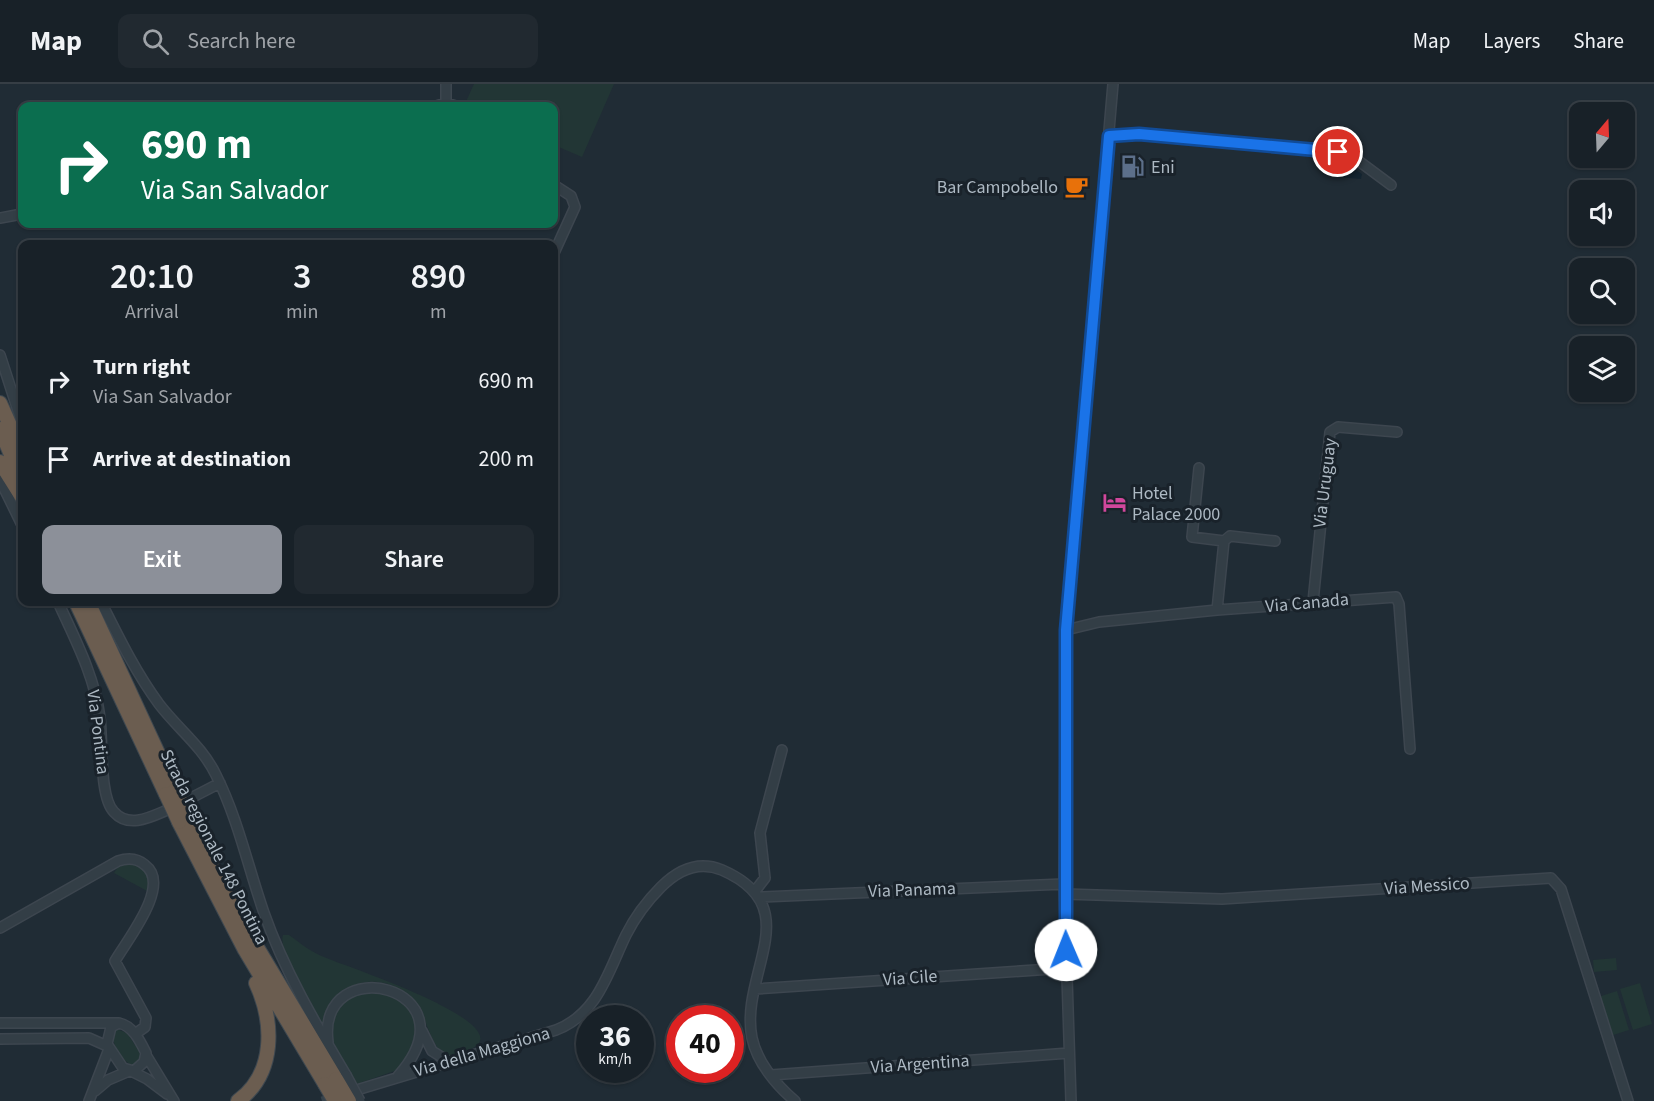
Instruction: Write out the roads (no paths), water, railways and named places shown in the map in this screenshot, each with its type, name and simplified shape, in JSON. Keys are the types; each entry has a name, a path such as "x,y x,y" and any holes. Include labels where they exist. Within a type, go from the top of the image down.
{"highway":[{"path":"0,403 18,443"},
{"path":"0,429 18,471"},
{"path":"0,462 18,491"},
{"name":"Strada regionale 148 Pontina","path":"78,606 183,819 223,910 336,1079 335,1101"},
{"path":"90,606 170,792"},
{"name":"Strada regionale 148 Pontina","path":"183,819 349,1101"},
{"path":"223,910 262,996 269,1027 269,1049 261,1071 250,1090 238,1101"}],"street":[{"path":"442,102 446,84"},
{"path":"1071,1101 1064,889 1066,630 1113,84"},
{"path":"1109,136 1139,134 1338,152 1356,159 1391,184"},
{"path":"558,188 571,196 575,207 558,245"},
{"path":"0,218 18,215"},
{"path":"0,355 18,411"},
{"name":"Via Uruguay","path":"1313,602 1330,432 1338,427 1397,432"},
{"path":"1198,468 1191,535 1197,539 1224,541 1230,536 1275,541"},
{"path":"0,480 18,517"},
{"path":"1217,610 1224,541"},
{"name":"Via Canada","path":"1066,630 1099,622 1217,610 1394,597 1398,599 1410,749"},
{"name":"Via Pontina","path":"60,606 87,666 95,692 100,719 105,793 109,807 119,817 130,820 144,819 165,811"},
{"path":"103,606 148,688 166,712 199,747 220,783 268,924 295,985 329,1048"},
{"path":"782,750 760,833 765,878 757,894 767,919 751,1017 752,1041 771,1075 795,1101"},
{"path":"189,799 220,783"},
{"path":"0,928 118,861 131,859 147,866 154,878 154,893 115,962 146,1017 145,1027 135,1034"},
{"name":"Via della Maggiona","path":"360,1089 556,1030 582,1016 596,998 639,913 661,887 680,872 699,866 716,868 735,876 757,894"},
{"name":"Via Messico","path":"1064,889 1222,900 1551,878 1561,889 1628,1101"},
{"name":"Via Panama","path":"757,894 1064,889"},
{"name":"Via Cile","path":"755,989 1066,968"},
{"path":"360,1101 336,1079 329,1048 328,1029 336,1007 349,993 363,988 384,988 402,996 412,1006 432,1052 448,1061"},
{"path":"0,1023 119,1023 129,1027 174,1101"},
{"path":"52,1023 53,1038"},
{"path":"89,1101 108,1047 110,1029 119,1023"},
{"path":"398,1076 416,1053 421,1028"},
{"path":"0,1039 88,1038 108,1047 122,1066 152,1082 174,1101"},
{"name":"Via Argentina","path":"771,1075 1069,1053"},
{"path":"89,1101 103,1083 140,1066 146,1054"}],"water":[{"path":"1339,162 1345,163 1362,174 1361,179 1338,177"}],"tunnel":[{"path":"322,1101 337,1096"}],"place":[{"name":"Eni","path":"1133,167"},
{"name":"Bar Campobello","path":"1076,187"},
{"name":"Hotel Palace 2000","path":"1114,503"}]}
